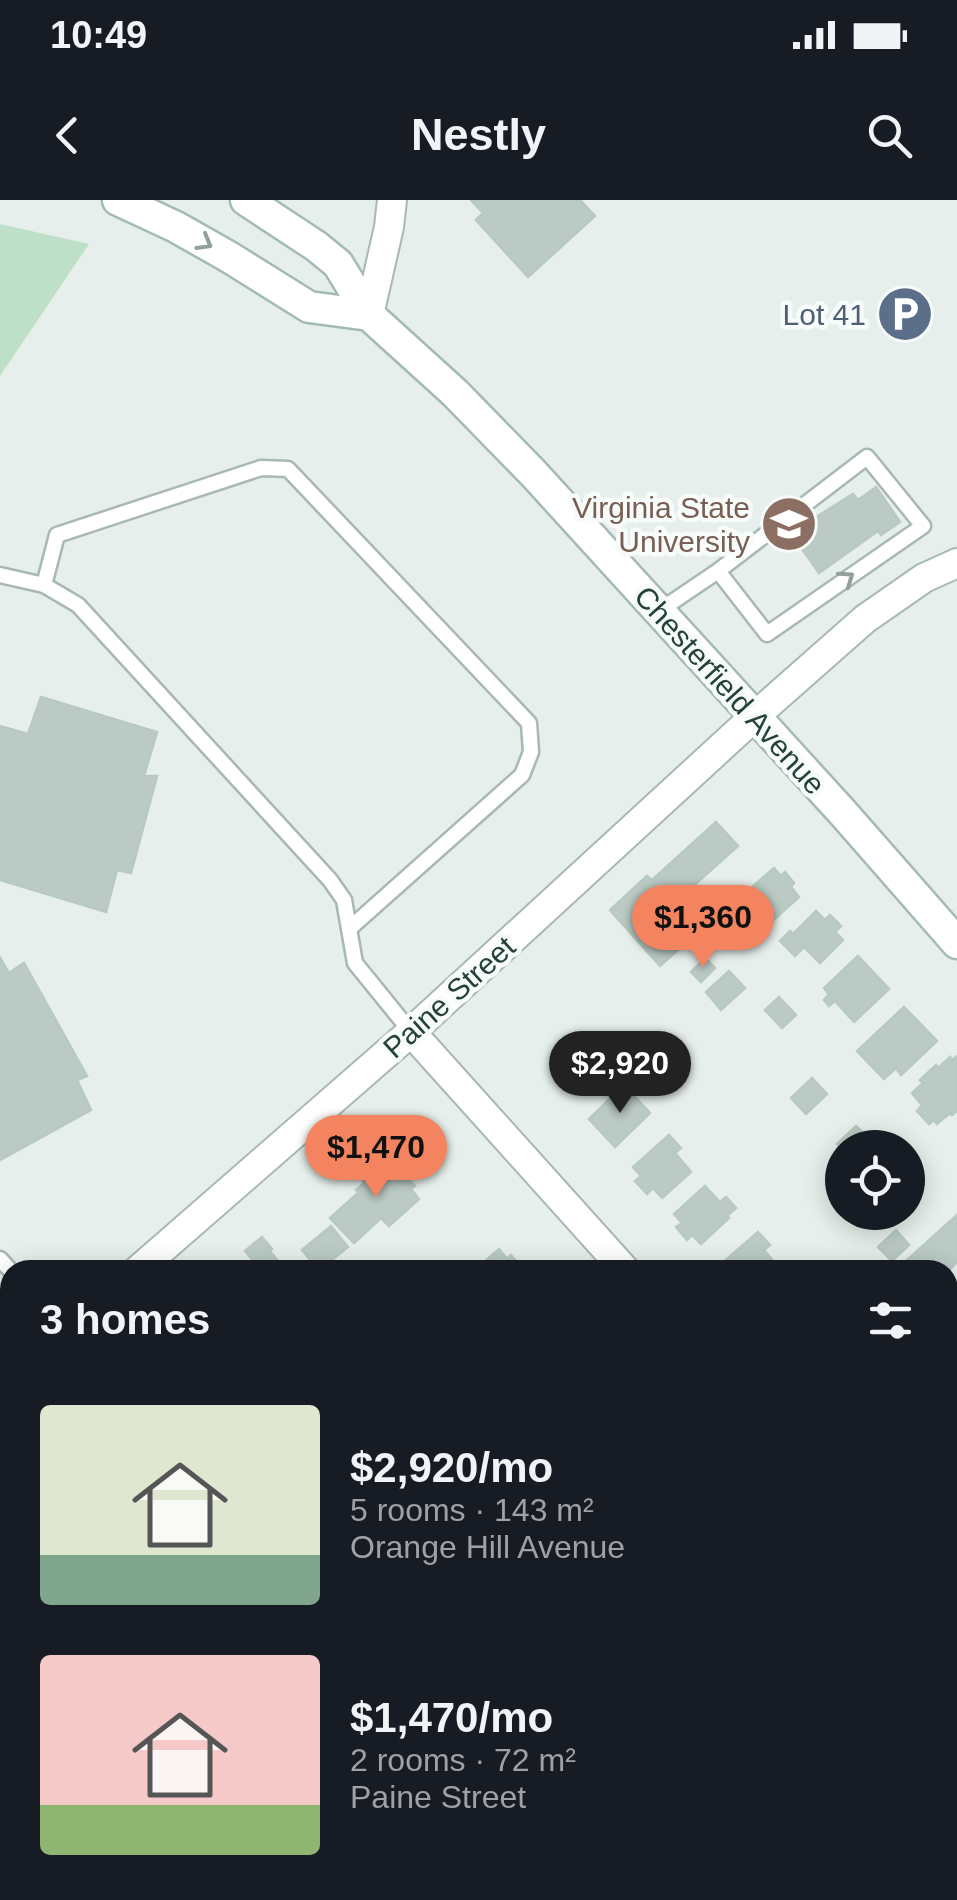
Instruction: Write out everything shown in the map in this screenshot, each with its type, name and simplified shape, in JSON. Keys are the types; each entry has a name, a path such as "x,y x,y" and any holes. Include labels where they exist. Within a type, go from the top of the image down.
{"main road":[{"path":"118,200 229,256 309,307 369,315"},
{"name":"Chesterfield Avenue","path":"246,200 338,264 369,315 455,392 534,474 957,943"}],"street":[{"path":"369,315 392,200"},
{"name":"Paine Street","path":"150,1260 412,1032 865,619 924,578 957,563"},
{"path":"412,1032 615,1260"}],"lane":[{"path":"658,612 718,572 867,456 923,526 767,634 718,572"},
{"path":"44,585 57,535 261,468 288,469 528,723 530,752 522,775 349,929"},
{"path":"0,575 44,585 78,605 330,880 344,900 354,962 412,1032"}],"green space":[{"path":"0,224 89,244 0,376"}],"building":[{"path":"471,200 580,200 595,216 528,277 476,220 483,213"},
{"path":"876,487 900,522 881,535 878,531 819,573 791,533 853,494 858,500"},
{"path":"41,697 157,732 144,776 157,776 131,873 117,870 106,912 0,880 0,726 28,734"},
{"path":"716,822 738,846 673,904 698,932 660,966 610,910 647,876 652,880"},
{"path":"774,868 781,876 785,872 799,897 769,924 762,915 756,920 748,911 754,905 744,894"},
{"path":"816,911 825,920 830,915 841,926 835,932 843,940 820,963 804,947 795,956 780,941"},
{"path":"858,956 889,989 854,1022 835,1001 829,1006 824,1000 829,994 824,988"},
{"path":"0,958 9,973 24,963 87,1076 77,1080 91,1110 0,1160"},
{"path":"705,958 715,968 701,982 691,972"},
{"path":"729,971 745,988 721,1010 706,992"},
{"path":"779,997 796,1015 782,1028 765,1010"},
{"path":"904,1007 937,1041 901,1075 896,1068 884,1079 857,1051"},
{"path":"957,1056 957,1111 937,1124 934,1120 929,1124 917,1111 922,1105 912,1093 936,1065 938,1068"},
{"path":"812,1078 827,1094 806,1114 791,1098"},
{"path":"624,1085 650,1113 615,1147 589,1119"},
{"path":"669,1135 681,1148 675,1153 691,1172 662,1198 653,1188 647,1194 635,1181 641,1176 633,1167"},
{"path":"374,1157 383,1167 388,1163 399,1176 403,1173 415,1186 411,1189 419,1199 389,1226 381,1218 354,1243 330,1218 359,1192 356,1190 365,1182 357,1174"},
{"path":"705,1186 720,1202 726,1197 736,1208 701,1244 692,1235 687,1240 676,1227 682,1223 674,1214"},
{"path":"957,1215 957,1260 907,1260"},
{"path":"331,1226 348,1247 332,1260 310,1260 302,1250"},
{"path":"896,1230 909,1245 891,1260 878,1247"},
{"path":"758,1232 770,1245 764,1250 772,1260 726,1260"},
{"path":"262,1237 272,1249 259,1260 252,1260 245,1251"},
{"path":"499,1249 507,1259 511,1255 515,1260 486,1260"},
{"path":"270,1251 277,1260 259,1260"}],"place":[{"name":"Lot 41","path":"905,314"},
{"name":"Virginia State University","path":"789,524"}]}
